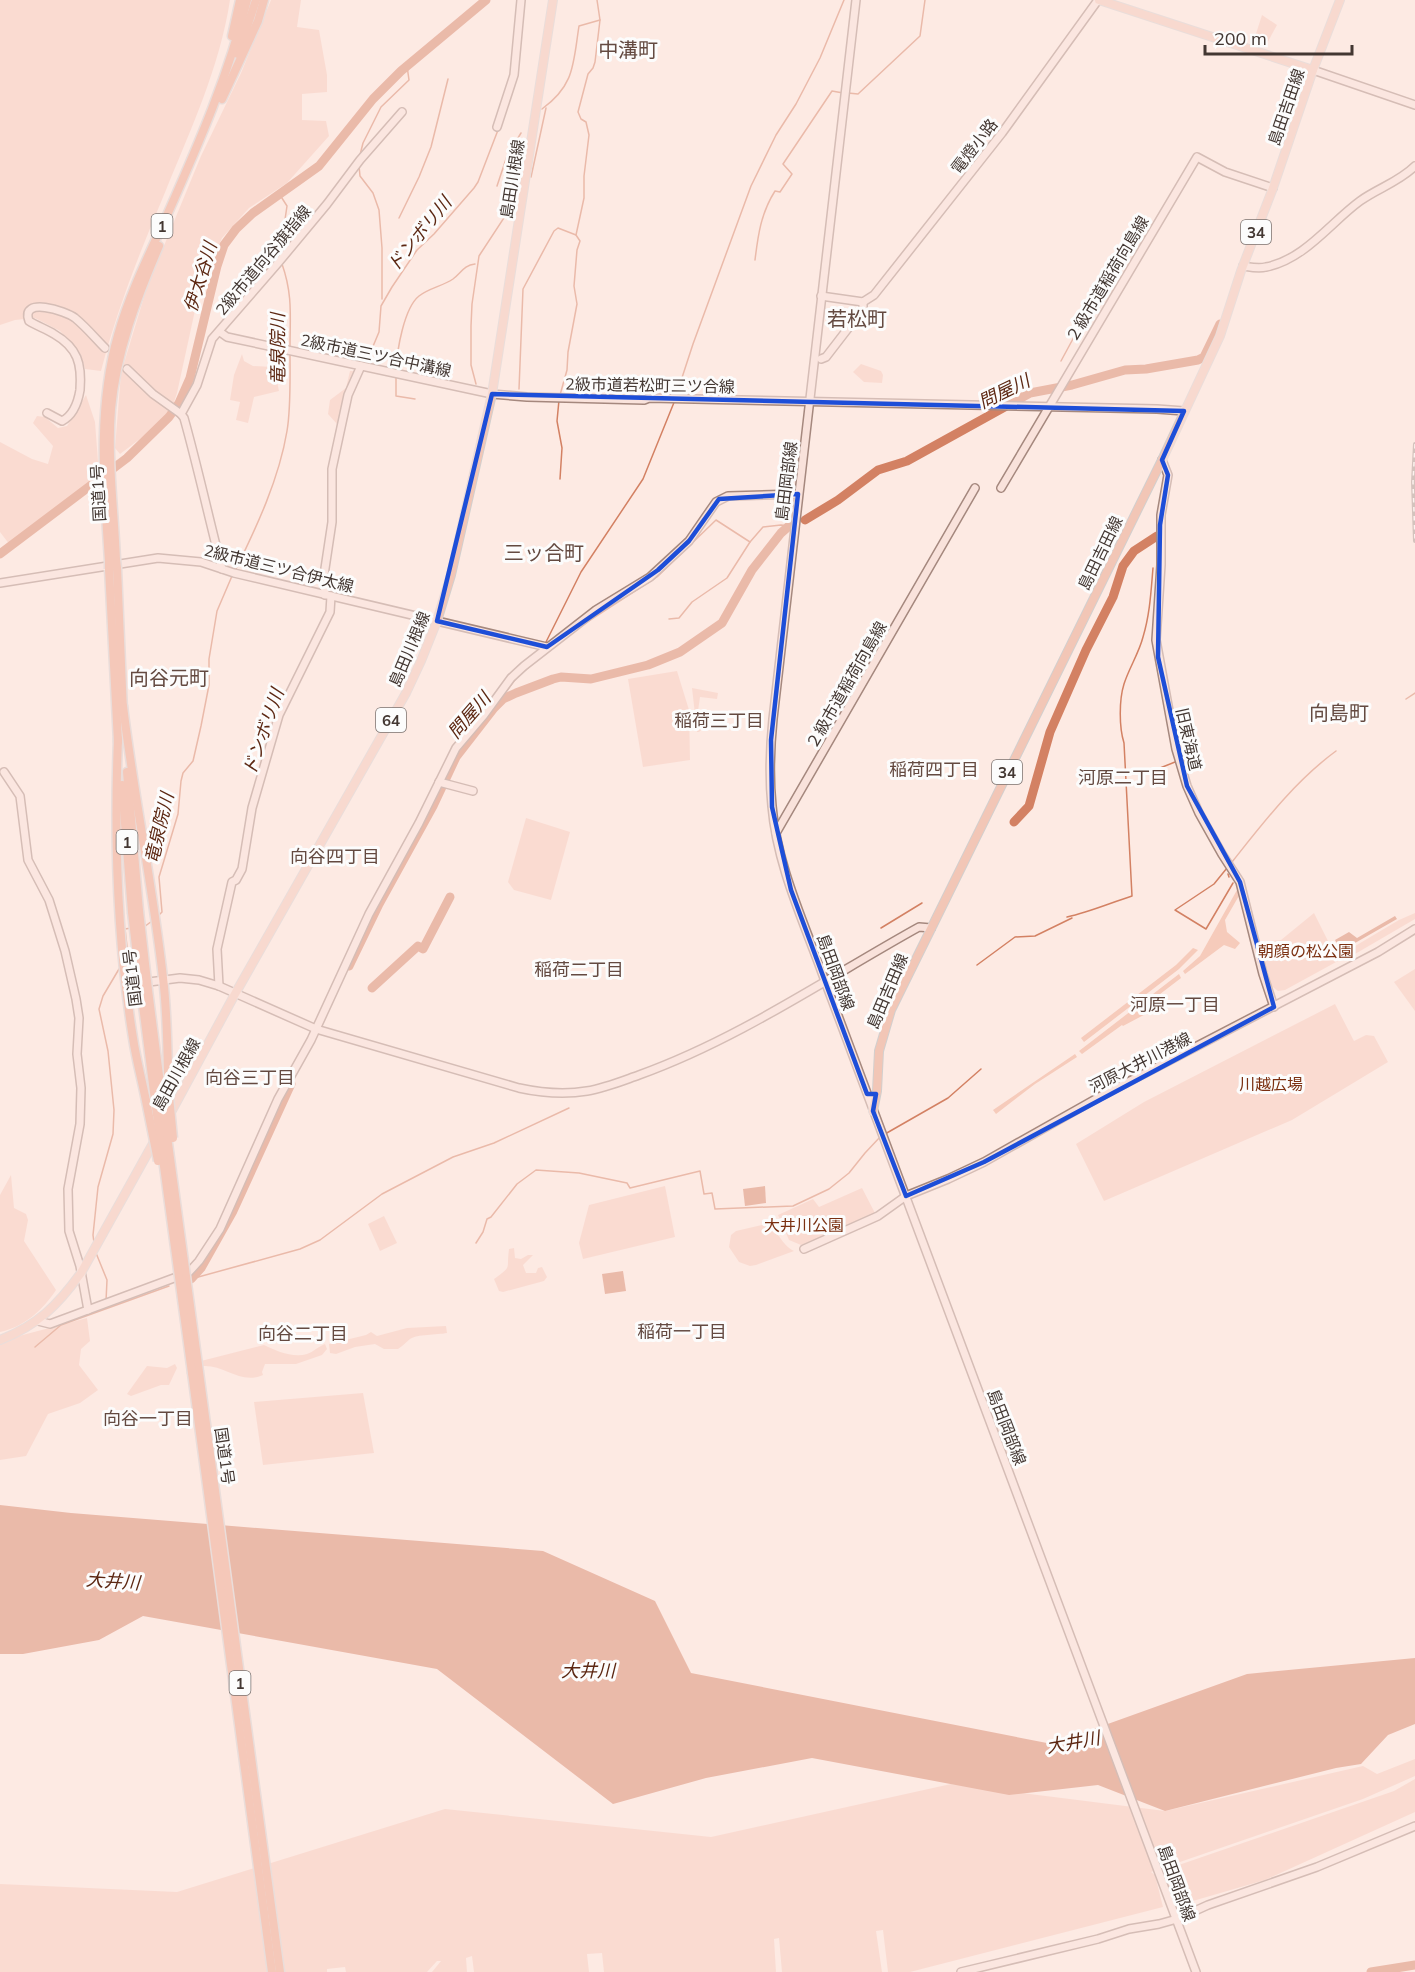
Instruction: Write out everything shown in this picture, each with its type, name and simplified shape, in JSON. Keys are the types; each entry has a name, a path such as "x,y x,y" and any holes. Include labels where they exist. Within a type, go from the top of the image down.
{"highway":[{"path":"220,89 240,0"},
{"name":"国道1号","path":"124,772 118,739 118,679 108,457 104,416 106,392 127,305 202,136 230,62 247,0"},
{"name":"国道1号","path":"108,457 111,407 122,350 147,273 214,117 256,0"},
{"path":"214,117 258,21 264,0"},
{"name":"国道1号","path":"118,679 123,706 124,772 136,912 158,1099 177,1209 195,1372"},
{"path":"124,772 149,868 164,980 158,1099"},
{"path":"124,772 119,917 126,985 133,1039 158,1099"},
{"name":"国道1号","path":"158,1099 162,1183 169,1202 195,1372 279,1972"},
{"name":"国道1号","path":"198,1394 272,1972"}],"main road":[{"name":"島田川根線","path":"0,1340 38,1321 81,1274 235,994 406,693 421,661 437,621 451,575 492,394 553,0"},
{"path":"1099,0 1313,70"},
{"name":"島田吉田線","path":"873,1111 877,1091 879,1051 887,1021 1220,336 1313,70 1340,0"},
{"path":"867,1094 874,1094 877,1091"}],"street":[{"path":"497,127 514,75 521,0"},
{"name":"島田岡部線","path":"856,0 771,740 772,807 776,833 791,890 1196,1972"},
{"name":"電燈小路","path":"821,359 826,357 863,309 863,302 874,295 1002,133 1099,0"},
{"path":"1313,70 1415,105"},
{"name":"2級市道向谷旗指線","path":"180,414 197,385 212,339 402,112"},
{"name":"２級市道稲荷向島線","path":"1001,488 1197,157 1225,172 1273,188"},
{"path":"1243,266 1266,267 1284,261 1307,246 1361,200 1399,179 1415,166"},
{"path":"821,296 863,302"},
{"path":"47,413 58,421 68,418 78,402 81,368 76,354 61,339 29,321 27,314 29,310 38,306 68,314 105,348"},
{"name":"2級市道三ツ合中溝線","path":"220,332 228,337 492,394"},
{"path":"219,986 216,949 226,898 231,882 236,880 242,869 252,808 263,770 280,713 330,612 324,575 332,522 332,469 348,395 361,366"},
{"path":"127,369 184,418 222,569"},
{"name":"2級市道若松町三ツ合線","path":"492,394 514,394 536,398 809,401 1184,411"},
{"name":"旧東海道","path":"1161,460 1168,475 1161,515 1161,565 1156,640 1176,749 1187,786 1202,820 1240,882 1274,1008"},
{"name":"２級市道稲荷向島線","path":"776,833 975,489"},
{"path":"38,1321 50,1324 88,1310 189,1272 199,1261 220,1229 278,1099 316,1029 369,914 442,783 456,748 511,678 596,610 658,570 689,541 719,499 728,496 798,494"},
{"name":"2級市道三ツ合伊太線","path":"0,583 158,558 201,562 547,647"},
{"path":"4,772 20,796 28,860 49,900 65,951 79,1018 76,1054 81,1088 80,1128 68,1189 69,1231 88,1310"},
{"path":"442,783 473,791"},
{"path":"126,985 194,979 219,986 316,1029 527,1090 553,1094 574,1093 608,1086 687,1057 751,1024 919,927 931,928"},
{"name":"河原大井川港線","path":"804,1249 878,1216 984,1162 1101,1096 1378,952 1415,929"},
{"path":"961,1972 1098,1939 1129,1929 1159,1924 1175,1916 1317,1867 1415,1826"}],"highlighted area":[{"path":"492,394 1184,411 1162,460 1168,475 1160,525 1158,657 1187,786 1240,882 1274,1007 984,1162 906,1196 873,1111 876,1094 867,1094 791,890 772,807 771,740 798,494 719,499 689,541 658,570 547,647 437,621"}],"green space":[{"path":"0,0 230,0 212,73 130,279 101,371 85,369 81,355 60,331 35,318 15,320 0,325"},
{"path":"271,0 301,0 297,27 319,30 327,75 327,92 302,94 302,120 326,121 329,136 287,183 249,208 222,238 199,292 177,393 169,417 120,454 115,448 121,373 147,287 201,156 241,73"},
{"path":"1262,15 1277,25 1265,47 1253,43"},
{"path":"242,354 244,361 253,366 274,367 279,391 254,397 248,423 236,420 240,402 230,400 234,375"},
{"path":"861,364 881,371 882,383 864,382 853,372"},
{"path":"350,371 356,371 331,454 337,424 328,414 330,400 346,388"},
{"path":"86,395 95,422 99,475 10,545 0,532 0,442 32,459 48,464 53,446 33,423 37,416 45,417 58,428 67,426"},
{"path":"677,671 689,710 690,760 643,767 628,679"},
{"path":"692,688 718,693 717,699 700,697 698,711 710,713 710,721 699,732 697,732"},
{"path":"526,818 570,832 551,900 514,890 508,882"},
{"path":"1237,890 1240,894 1225,920 1227,932 1240,943 1235,949 1224,945 1185,974 1183,971 1200,956"},
{"name":"朝顔の松公園","path":"1314,913 1338,961 1285,990 1278,991 1269,984 1258,942 1281,940"},
{"path":"1415,913 1415,919 1343,961 1340,955"},
{"path":"1193,948 1198,950 1179,969 1084,1042 1081,1038 1176,965"},
{"path":"1415,969 1415,1011 1394,982"},
{"path":"1179,974 1181,978 1151,1001 1155,1009 1122,1025 1082,1054 1079,1051"},
{"name":"川越広場","path":"1335,1004 1354,1041 1366,1035 1374,1036 1388,1062 1292,1120 1104,1201 1076,1144 1144,1102"},
{"path":"1075,1054 1077,1057 1035,1084 996,1114 993,1110"},
{"path":"11,1175 14,1208 26,1214 28,1220 24,1241 56,1290 32,1317 9,1330 0,1332 0,1195"},
{"path":"665,1186 675,1237 583,1259 579,1243 589,1205"},
{"name":"大井川公園","path":"862,1188 876,1215 815,1241 801,1245 789,1240 778,1215 813,1199 819,1207"},
{"path":"384,1216 397,1243 380,1251 368,1224"},
{"path":"766,1224 794,1251 756,1265 750,1266 739,1262 729,1247 731,1235 736,1231"},
{"path":"514,1248 515,1258 521,1259 533,1255 523,1265 526,1273 536,1273 538,1268 542,1267 547,1277 544,1281 503,1292 499,1291 494,1279 506,1269 509,1249"},
{"path":"87,1318 90,1341 81,1349 79,1365 98,1390 80,1403 48,1414 26,1456 0,1460 0,1341"},
{"path":"446,1326 447,1333 413,1337 398,1349 384,1349 375,1344 355,1347 336,1354 330,1353 329,1344 371,1332 377,1336 407,1328"},
{"path":"325,1344 327,1349 322,1355 296,1364 265,1364 263,1375 255,1377 247,1378 219,1368 203,1366 201,1361 264,1345 285,1353 302,1355"},
{"path":"175,1364 177,1368 169,1385 161,1385 131,1396 127,1394 147,1366 167,1368"},
{"path":"363,1393 374,1453 263,1465 254,1402"},
{"path":"1415,1759 1415,1776 1363,1799 1151,1872 1155,1875 1163,1907 910,1972 888,1972 883,1930 876,1931 882,1972 782,1972 779,1938 774,1939 776,1972 604,1972 602,1953 587,1954 589,1972 474,1972 472,1956 466,1958 467,1972 432,1972 441,1961 437,1961 427,1972 346,1972 345,1967 327,1969 327,1972 0,1972 0,1884 177,1892 445,1809 711,1837 951,1784 1165,1811 1363,1766 1377,1774"},
{"path":"1415,1779 1415,1812 1265,1880 1186,1903 1170,1868 1394,1791"}],"water":[{"path":"1395,916 1397,919 1341,951 1335,940 1349,932 1357,938"},
{"path":"765,1186 766,1203 745,1206 743,1189"},
{"path":"623,1271 626,1291 605,1294 602,1274"},
{"name":"大井川","path":"0,1505 71,1513 543,1551 655,1601 691,1673 1052,1744 1247,1674 1415,1658 1415,1724 1388,1735 1361,1764 1336,1768 1165,1811 1098,1785 1009,1795 812,1758 706,1778 613,1804 437,1669 143,1616 99,1640 23,1654 0,1654"}],"waterway":[{"name":"伊太谷川","path":"0,554 127,458 169,417 179,403 190,378 217,266 224,245 236,229 253,213 319,166 373,99 401,71 486,0"},
{"path":"560,395 567,370 577,304 574,286 580,241 576,235 584,198 589,135 586,122 581,119 578,112 588,74 595,62 600,20 597,0"},
{"path":"676,396 751,186 776,135 796,104 820,58 844,0"},
{"path":"848,93 858,94 920,36 925,0"},
{"path":"542,109 553,100 567,82 571,73 579,26 600,20"},
{"path":"360,155 363,143 381,107 409,80 407,66"},
{"path":"399,218 431,147 448,79"},
{"path":"755,260 766,208 775,191 780,192 792,174 783,164 832,91 843,93"},
{"path":"531,177 546,108"},
{"name":"ドンボリ川","path":"366,363 379,332 381,306 417,250 434,234 478,182 498,130"},
{"path":"497,186 507,156 521,133"},
{"path":"359,166 360,176 373,193 379,210 382,299"},
{"name":"竜泉院川","path":"280,195 287,206 280,253"},
{"path":"476,384 471,365 471,326 479,256 515,201"},
{"path":"519,389 523,289 554,231 558,228 576,235"},
{"name":"竜泉院川","path":"282,264 289,296 290,348"},
{"path":"396,370 402,330 414,302 423,293 449,281 465,268 475,264"},
{"path":"1061,361 1081,324 1085,310 1099,297 1112,273 1119,269 1129,268"},
{"name":"問屋川","path":"805,520 838,500 878,470 907,461 1030,393 1072,385 1125,370 1146,369 1198,360 1204,357 1220,324"},
{"name":"竜泉院川","path":"236,569 252,536 279,467 289,412 290,353"},
{"path":"396,378 396,396 415,399"},
{"path":"559,400 557,421 562,448 560,479"},
{"path":"545,644 581,572 643,479 675,400"},
{"name":"ドンボリ川","path":"335,472 337,462"},
{"path":"584,624 658,576 716,520 750,542 763,527 789,526"},
{"name":"問屋川","path":"349,966 379,904 433,806 456,757 494,708 503,699 553,679 561,677 591,679 648,665 680,652 722,623 752,570 789,526"},
{"path":"1014,822 1029,806 1050,732 1086,650 1113,597 1123,566 1134,551 1157,536"},
{"path":"669,619 679,618 692,602 727,578 750,542"},
{"path":"1067,917 1132,896 1120,705 1122,690 1145,628 1153,568"},
{"name":"竜泉院川","path":"158,916 162,912 159,877 178,814 183,773 193,761 201,726 209,685 209,659 217,611 232,576"},
{"name":"ドンボリ川","path":"328,584 329,592"},
{"path":"523,672 535,662"},
{"path":"494,708 517,677"},
{"path":"1406,699 1415,693"},
{"path":"1232,862 1293,789 1336,751"},
{"path":"1140,776 1175,762"},
{"path":"1227,868 1214,884 1175,910 1206,929 1233,883"},
{"path":"372,988 418,946 423,949 450,897"},
{"path":"881,928 922,903"},
{"path":"977,965 1015,937 1035,936 1072,918"},
{"name":"竜泉院川","path":"144,927 152,921"},
{"name":"竜泉院川","path":"126,957 128,955 125,929 131,928"},
{"name":"竜泉院川","path":"94,1243 98,1187 113,1134 114,1110 108,1051 99,1009 103,996 119,969"},
{"path":"885,1134 948,1098 981,1069"},
{"path":"191,1279 201,1268 233,1211 291,1084"},
{"path":"191,1279 300,1249 320,1240 382,1194 453,1157 494,1143 569,1108"},
{"path":"476,1243 487,1219 517,1184 536,1170 579,1173 627,1183 630,1188 700,1171 704,1194 712,1193 715,1209 793,1206 829,1189 849,1173 881,1136"},
{"name":"竜泉院川","path":"96,1253 107,1280 106,1301"},
{"path":"35,1347 61,1325 169,1286"},
{"path":"1371,1972 1415,1965"}],"railway":[{"path":"1415,444 1413,482 1415,541"}],"district":[{"name":"中溝町","path":"628,49"},
{"name":"若松町","path":"857,318"},
{"name":"三ッ合町","path":"544,552"},
{"name":"向谷元町","path":"169,677"},
{"name":"向島町","path":"1339,712"},
{"name":"稲荷三丁目","path":"719,720"},
{"name":"稲荷四丁目","path":"934,769"},
{"name":"河原二丁目","path":"1123,777"},
{"name":"向谷四丁目","path":"335,856"},
{"name":"稲荷二丁目","path":"579,969"},
{"name":"河原一丁目","path":"1175,1004"},
{"name":"向谷三丁目","path":"250,1077"},
{"name":"稲荷一丁目","path":"682,1331"},
{"name":"向谷二丁目","path":"303,1333"},
{"name":"向谷一丁目","path":"148,1418"}]}
